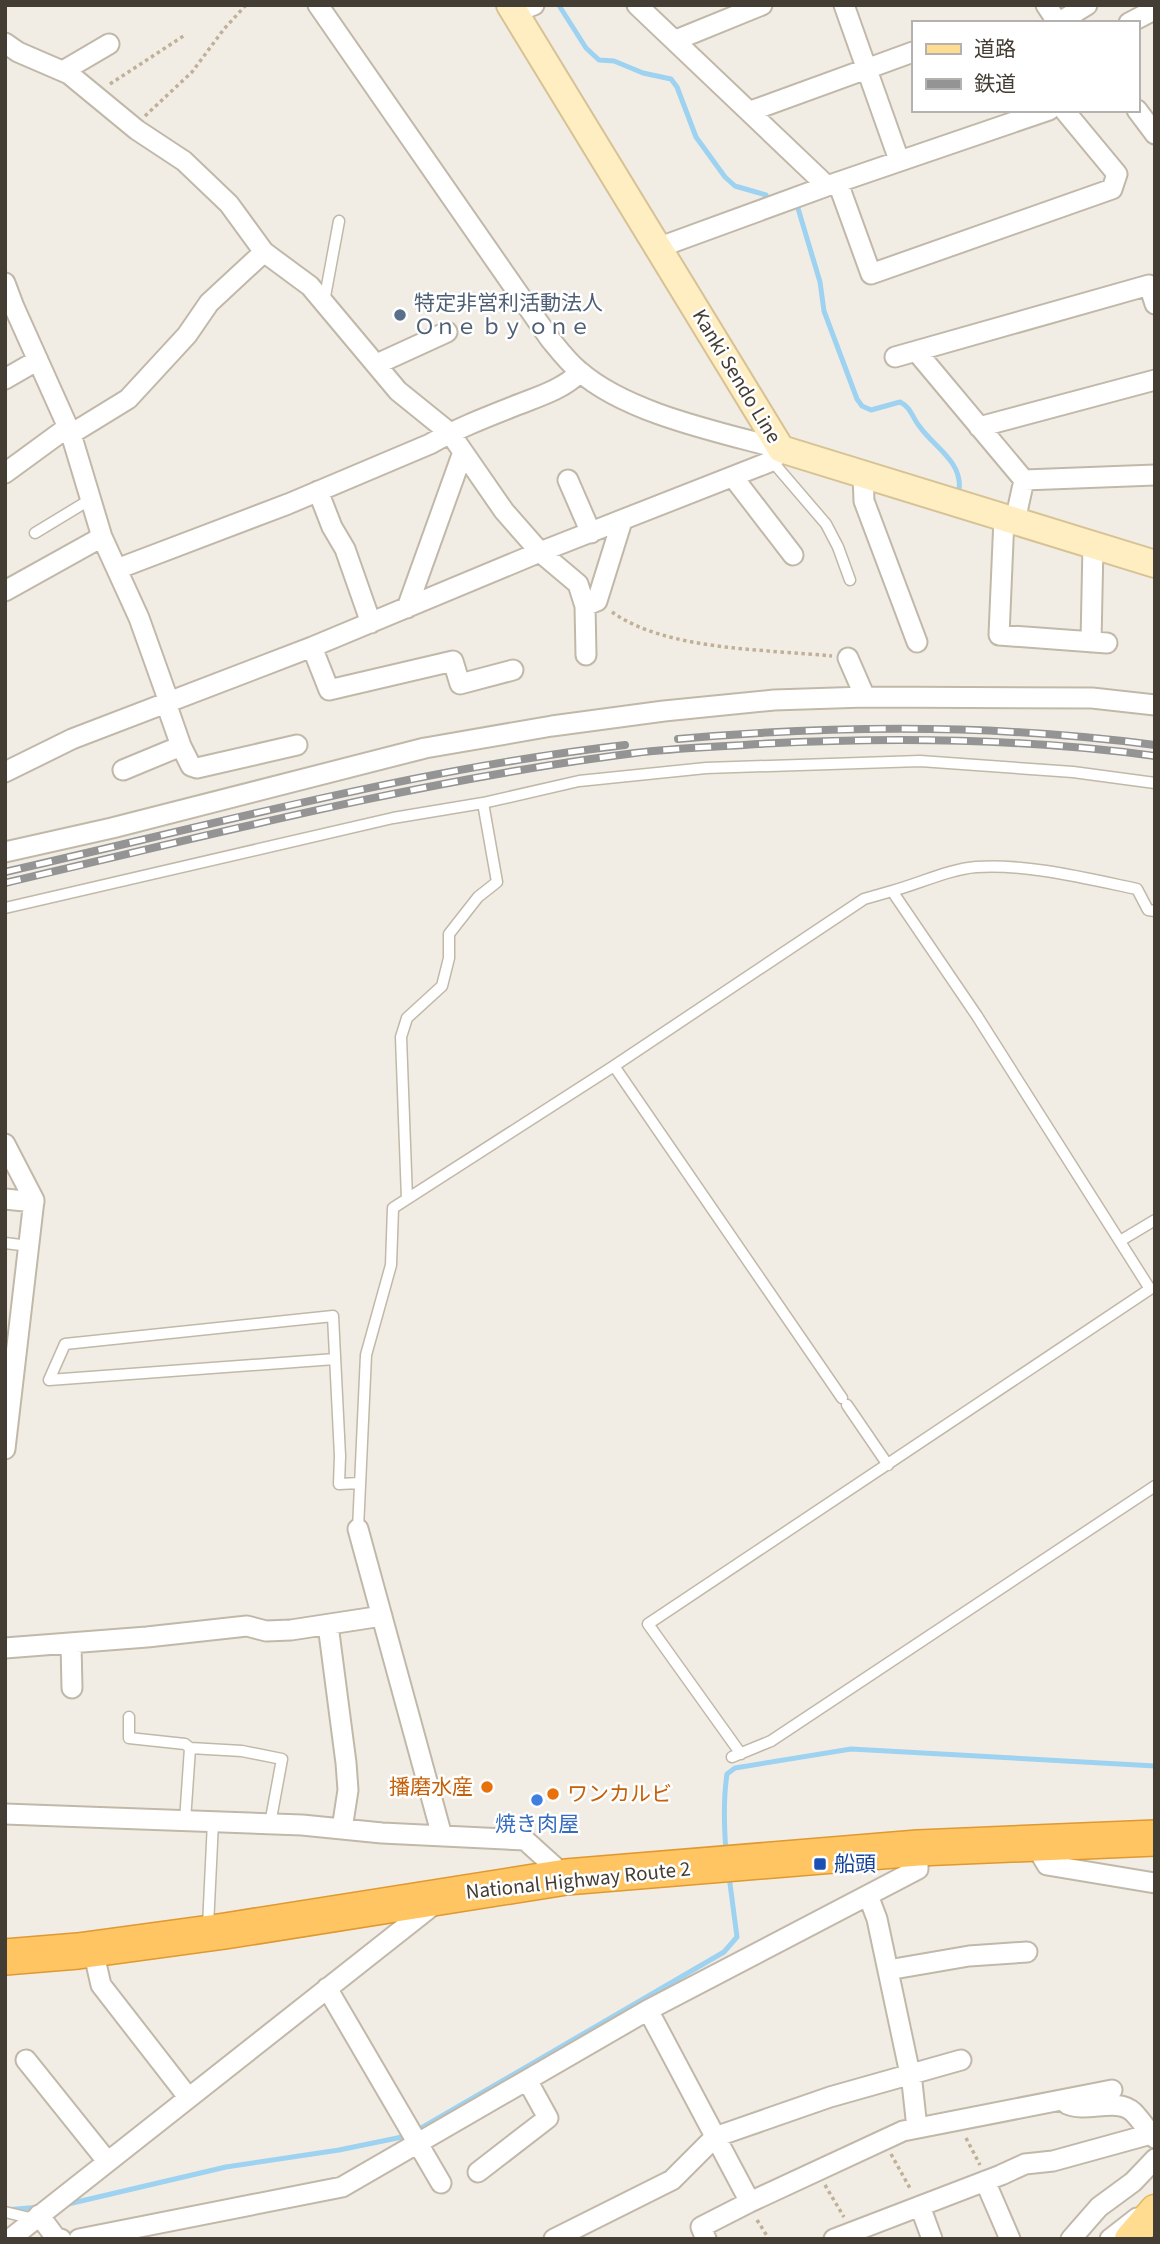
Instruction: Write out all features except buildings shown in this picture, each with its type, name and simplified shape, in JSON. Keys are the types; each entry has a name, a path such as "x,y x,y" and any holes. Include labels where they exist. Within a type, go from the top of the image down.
{"highway":[{"name":"National Highway Route 2","path":"5,1957 93,1950 208,1934 566,1877 918,1848 1155,1838"}],"main road":[{"name":"Kanki Sendo Line","path":"520,8 660,247 777,455 863,474 1155,564"},
{"path":"1130,2239 1155,2208"}],"street":[{"path":"637,5 833,184 871,274 1112,190 1117,174 1066,112"},
{"path":"676,40 762,5"},
{"path":"844,5 899,160"},
{"path":"1046,5 1057,21"},
{"path":"1061,21 1087,5"},
{"path":"1120,5 1128,21"},
{"path":"326,8 550,339 580,372 606,390 642,406 777,455"},
{"path":"1133,21 1148,13"},
{"path":"5,43 18,52 63,71 136,129 184,161 229,204 264,252 310,286 398,391 450,433 504,511 540,552 578,584 591,604"},
{"path":"63,71 109,44"},
{"path":"751,111 912,52"},
{"path":"660,247 899,160 1043,112"},
{"path":"1138,112 1155,134"},
{"path":"5,473 70,430 128,399 187,335 209,303 264,252"},
{"path":"5,283 70,430 102,537 139,618 181,746 191,766 197,768 298,744"},
{"path":"895,356 1149,285 1155,304"},
{"path":"377,364 447,332"},
{"path":"916,351 1024,480"},
{"path":"5,379 38,360"},
{"path":"117,569 430,444 450,433 541,396 573,379 580,372"},
{"path":"979,427 1155,380"},
{"path":"407,608 463,452"},
{"path":"5,772 72,739 312,647 540,552 733,477 777,455"},
{"path":"863,474 864,501 917,642"},
{"path":"1024,480 1155,475"},
{"path":"733,477 793,555"},
{"path":"568,480 591,533"},
{"path":"1024,480 1009,519 999,635 1099,643 1093,545"},
{"path":"317,491 332,527 345,549 371,623"},
{"path":"586,655 591,604 622,521"},
{"path":"5,592 102,537"},
{"path":"312,647 329,690 365,690 453,661 460,684 513,670"},
{"path":"848,658 865,697"},
{"path":"5,852 112,828 425,748 552,726 664,711 774,700 865,697 1092,698 1155,705"},
{"path":"123,770 181,746"},
{"path":"5,1144 34,1202 29,1246 13,1321 5,1448"},
{"path":"5,1199 34,1202"},
{"path":"358,1529 442,1836"},
{"path":"5,1648 247,1626 266,1631 382,1616"},
{"path":"328,1625 348,1790 342,1829"},
{"path":"71,1644 72,1688"},
{"path":"5,1814 270,1824 525,1840 566,1877"},
{"path":"1034,1843 1047,1865 1155,1883"},
{"path":"79,2239 342,2186 414,2137 527,2080 648,2010 918,1869 918,1848"},
{"path":"10,2239 447,1895"},
{"path":"868,1895 877,1919 910,2073 917,2128"},
{"path":"93,1950 101,1985 188,2097"},
{"path":"888,1970 969,1956 1027,1952"},
{"path":"327,1988 441,2183"},
{"path":"648,2010 750,2202"},
{"path":"26,2060 107,2161"},
{"path":"554,2239 672,2180 715,2137 830,2097 961,2060"},
{"path":"478,2172 548,2118 527,2080"},
{"path":"57,2098 72,2085"},
{"path":"706,2239 701,2228 750,2202 903,2131 1112,2091"},
{"path":"845,2236 1025,2164 1053,2161 1153,2136 1132,2110 1120,2106 1076,2108 1060,2100"},
{"path":"1071,2239 1099,2207 1133,2182 1155,2159"},
{"path":"986,2181 1010,2239"},
{"path":"920,2206 932,2239"},
{"path":"1110,2239 1155,2208"},
{"path":"42,2213 56,2238 61,2239"}],"lane":[{"path":"324,302 339,221"},
{"path":"777,455 827,524 850,580"},
{"path":"35,533 91,499"},
{"path":"5,908 393,817 483,803 579,781 694,769 920,761 1073,772 1155,783"},
{"path":"407,1199 401,1037 407,1018 442,986 449,958 449,934 478,897 497,882 483,803"},
{"path":"358,1529 366,1355 391,1265 393,1208 614,1066 864,899 973,867 997,866 1066,874 1137,888 1148,910 1155,911"},
{"path":"892,891 978,1016 1150,1289 648,1624 736,1756 771,1741 1155,1486"},
{"path":"614,1066 888,1465"},
{"path":"1120,1241 1155,1220"},
{"path":"5,1243 29,1246"},
{"path":"335,1359 50,1380 65,1344 333,1316 335,1359 339,1484 360,1483"},
{"path":"129,1717 129,1738 185,1744 190,1748 242,1751 282,1759 270,1824"},
{"path":"186,1821 190,1748"},
{"path":"208,1934 214,1822"},
{"path":"8,2213 42,2213"}],"path":[{"path":"136,129 153,107 192,72 224,29 247,5"},
{"path":"94,94 185,35"},
{"path":"591,604 639,629 667,638 848,658"},
{"path":"957,2120 986,2181"},
{"path":"884,2140 920,2206"},
{"path":"816,2171 840,2208 845,2236"}],"waterway":[{"path":"560,7 586,48 599,60 614,61 643,73 671,79 677,87 696,137 725,177 735,186 766,195"},
{"path":"797,205 820,282 824,311 857,399 862,406 871,410 900,402 907,407 917,424 952,463 957,471 959,490"},
{"path":"726,1852 724,1813 727,1774 735,1768 851,1749 1155,1766"},
{"path":"416,2131 724,1952 737,1937 729,1876"},
{"path":"64,2205 226,2167 339,2150 407,2136"},
{"path":"5,2210 40,2207"}],"railway":[{"path":"678,739 797,731 916,729 1036,733 1155,745"},
{"path":"5,883 397,793 555,764 650,751 758,744 907,740 1007,742 1155,756"},
{"path":"5,872 391,783 547,755 625,745"}],"place":[{"name":"特定非営利活動法人 Ｏｎｅ ｂｙ ｏｎｅ","path":"400,315"},
{"name":"播磨水産","path":"487,1787"},
{"name":"ワンカルビ","path":"553,1794"},
{"name":"焼き肉屋","path":"537,1800"},
{"name":"船頭","path":"820,1864"}]}
